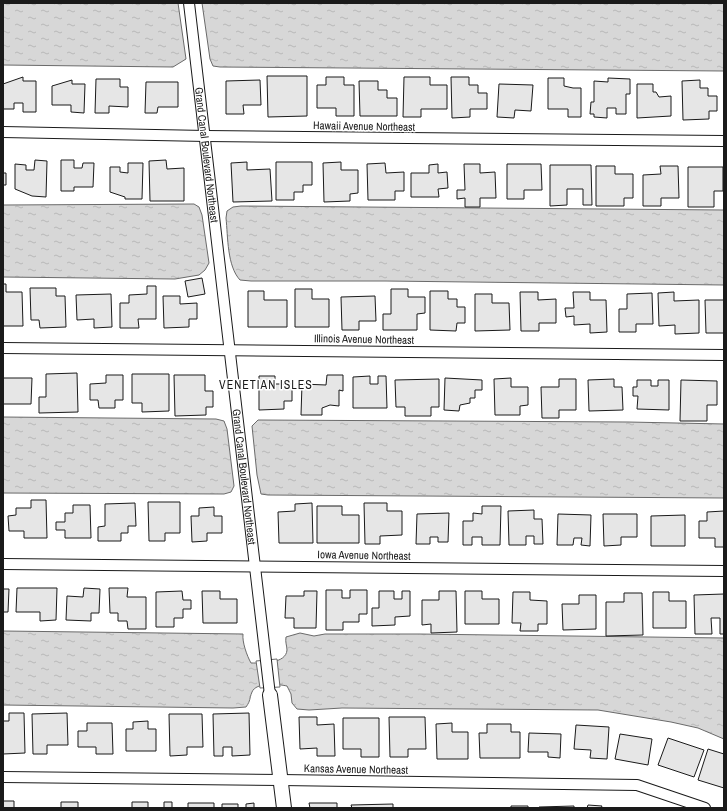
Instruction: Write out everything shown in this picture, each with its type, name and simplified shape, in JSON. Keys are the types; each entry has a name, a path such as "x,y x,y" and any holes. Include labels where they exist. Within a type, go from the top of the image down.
{"street":[{"name":"Grand Canal Boulevard Northeast","path":"189,3 206,136 264,653 284,808"},
{"name":"Hawaii Avenue Northeast","path":"3,132 206,136 724,141"},
{"name":"Illinois Avenue Northeast","path":"3,348 724,355"},
{"name":"Iowa Avenue Northeast","path":"3,564 724,571"},
{"name":"Kansas Avenue Northeast","path":"3,778 637,785 705,808"}],"water":[{"path":"3,3 178,3 186,59 173,67 3,65"},
{"path":"202,3 724,3 724,71 220,67 213,66 210,59"},
{"path":"194,204 199,207 202,215 209,263 205,270 199,275 175,279 3,277 3,205"},
{"path":"233,207 724,210 724,285 240,280 230,259 226,218 227,211"},
{"path":"3,417 216,419 224,421 227,429 234,486 231,492 224,494 3,493"},
{"path":"258,420 724,424 724,498 261,494 257,475 252,426"},
{"path":"3,631 243,634 245,649 251,663 273,662 282,658 286,655 287,650 286,637 300,633 314,636 325,634 419,634 724,638 724,739 698,728 598,710 297,709 292,703 291,694 287,686 273,684 262,685 254,689 246,707 3,705"}],"pier":[{"path":"277,659 280,687 260,688 256,661"}],"building":[{"path":"267,76 307,76 307,116 268,117"},
{"path":"23,77 23,81 36,81 36,112 23,112 23,103 14,103 14,109 3,109 3,84"},
{"path":"326,77 344,77 344,85 354,85 354,116 336,116 336,108 317,108 317,85 326,85"},
{"path":"404,77 430,77 430,85 447,85 447,109 421,109 421,117 403,117"},
{"path":"451,77 469,77 469,85 478,85 478,93 487,93 487,109 470,109 470,117 452,118"},
{"path":"548,78 564,78 564,86 581,88 581,117 568,117 568,109 548,109"},
{"path":"608,78 630,79 630,94 626,94 626,114 616,114 616,108 607,108 607,118 594,117 594,114 590,114 591,102 594,102 594,81 608,82"},
{"path":"96,79 120,79 120,87 128,87 128,107 109,106 109,113 95,113"},
{"path":"72,80 72,84 85,84 84,113 71,112 71,105 52,105 52,86"},
{"path":"260,80 261,105 243,105 244,114 226,114 226,81"},
{"path":"700,80 700,88 708,88 708,96 717,96 717,111 709,111 709,119 683,120 682,81"},
{"path":"359,81 378,81 378,90 387,90 387,98 397,98 397,116 360,116"},
{"path":"146,82 178,82 178,107 158,107 157,113 145,113"},
{"path":"499,84 533,85 531,111 515,110 514,118 497,117"},
{"path":"637,84 653,84 653,92 656,92 659,97 671,96 671,116 637,118"},
{"path":"35,160 47,161 46,197 32,196 15,189 15,164 26,165 26,170 34,170"},
{"path":"61,160 74,160 74,168 82,168 83,163 94,163 93,187 74,187 74,191 61,191"},
{"path":"166,160 167,169 184,168 184,201 150,201 149,161"},
{"path":"247,162 247,170 270,169 272,201 233,202 231,163"},
{"path":"276,162 312,162 312,185 303,185 303,192 294,192 294,200 276,200"},
{"path":"341,162 341,170 358,170 358,193 350,194 350,201 324,202 323,163"},
{"path":"128,163 143,163 142,199 125,199 125,197 110,192 110,167 120,167 120,172 128,173"},
{"path":"385,163 386,173 404,172 404,191 395,191 395,200 368,200 367,164"},
{"path":"438,164 438,173 447,172 448,188 438,189 439,197 411,197 411,173 429,173 429,165"},
{"path":"464,164 480,164 480,173 495,172 496,198 480,198 480,207 465,207 465,198 457,199 457,190 465,190"},
{"path":"507,164 541,164 542,190 524,190 524,199 507,199"},
{"path":"550,165 591,165 592,205 583,205 583,189 567,189 567,205 550,206"},
{"path":"596,166 615,166 615,174 633,174 633,198 624,198 624,206 596,206"},
{"path":"660,166 678,166 679,198 661,198 661,206 643,206 643,175 661,174"},
{"path":"688,167 723,167 723,191 714,191 714,207 688,207"},
{"path":"3,173 6,173 6,185 3,185"},
{"path":"202,278 205,294 188,297 185,281"},
{"path":"3,284 6,284 6,292 22,292 23,326 3,326"},
{"path":"147,286 156,286 156,319 138,319 139,328 120,328 120,303 129,303 129,295 147,294"},
{"path":"30,288 56,288 56,296 65,296 66,327 40,328 39,320 31,320"},
{"path":"295,289 312,289 312,299 329,299 329,327 295,327"},
{"path":"391,289 408,289 408,297 425,297 425,313 417,314 417,330 383,330 383,314 391,314"},
{"path":"248,291 264,291 264,300 287,300 287,327 248,327"},
{"path":"430,291 448,291 448,299 457,299 457,307 465,307 465,323 457,323 456,331 430,330"},
{"path":"520,292 538,292 538,300 556,299 556,323 539,323 539,331 521,331"},
{"path":"573,292 590,292 590,300 606,300 607,332 590,333 590,324 574,325 574,316 566,317 565,308 574,308"},
{"path":"674,292 674,301 699,300 699,333 675,334 675,325 659,326 658,293"},
{"path":"652,293 653,324 636,324 636,332 619,332 619,309 627,309 627,294"},
{"path":"111,294 112,327 94,328 94,319 77,320 76,295"},
{"path":"475,294 492,294 492,303 509,303 510,330 475,331"},
{"path":"163,296 180,296 180,304 197,303 197,319 189,319 189,327 164,328"},
{"path":"375,296 376,321 359,321 359,330 342,330 341,297"},
{"path":"705,300 724,300 724,333 706,333"},
{"path":"77,373 78,412 39,413 39,397 46,397 46,374"},
{"path":"132,374 169,374 169,411 142,412 142,403 132,403"},
{"path":"106,375 123,375 123,400 115,400 115,408 99,408 98,400 90,400 90,384 106,383"},
{"path":"174,375 205,375 205,391 213,391 213,407 206,407 206,415 175,416"},
{"path":"327,375 343,375 343,391 339,390 339,406 330,405 322,408 322,415 301,415 302,384 326,385"},
{"path":"259,376 275,376 275,384 292,384 292,401 284,401 284,409 259,410"},
{"path":"370,376 370,384 378,384 378,376 386,376 387,408 353,408 353,377"},
{"path":"3,378 32,378 31,404 3,404"},
{"path":"445,378 482,380 482,390 475,390 475,398 470,398 470,403 460,405 459,411 444,410"},
{"path":"511,378 511,387 528,387 528,405 520,406 520,415 495,415 494,379"},
{"path":"439,379 439,407 431,407 431,416 405,416 405,407 396,407 395,380"},
{"path":"559,379 576,379 576,410 559,410 559,418 542,418 541,387 559,387"},
{"path":"614,379 614,387 622,387 623,410 589,411 588,380"},
{"path":"637,380 651,380 651,386 658,386 658,380 669,380 669,410 637,409 638,396 633,396 633,387 637,387"},
{"path":"681,380 717,381 717,405 707,405 707,421 680,421"},
{"path":"31,500 46,500 47,538 24,538 24,531 9,531 8,516 16,515 16,508 31,508"},
{"path":"148,502 180,502 180,533 165,533 165,541 149,541"},
{"path":"135,503 136,526 128,526 128,533 121,533 121,541 98,541 98,527 105,526 105,504"},
{"path":"312,503 313,543 279,543 278,512 295,511 295,504"},
{"path":"364,503 387,503 387,511 402,511 402,535 380,536 380,544 365,544"},
{"path":"73,505 90,505 91,538 65,538 65,530 56,530 56,522 65,522 65,513 73,513"},
{"path":"317,506 342,506 342,515 359,515 359,543 317,543"},
{"path":"482,506 501,506 500,545 482,545 482,537 472,537 472,545 463,545 463,521 473,521 473,513 482,514"},
{"path":"214,507 214,516 222,516 222,533 207,533 207,541 192,542 191,516 199,516 199,508"},
{"path":"534,510 534,519 542,519 543,544 534,544 534,536 526,536 526,545 509,545 508,511"},
{"path":"724,511 724,547 715,547 715,538 699,538 699,521 707,521 707,512"},
{"path":"449,513 448,542 438,542 438,537 430,537 430,544 416,544 417,514"},
{"path":"558,514 591,515 590,546 581,545 582,538 574,538 573,545 557,545"},
{"path":"603,514 637,514 637,537 621,537 621,545 604,546"},
{"path":"685,515 685,546 651,546 651,516"},
{"path":"17,588 57,588 56,620 40,621 40,612 16,612"},
{"path":"84,588 100,589 99,613 91,613 91,621 66,620 67,596 83,597"},
{"path":"109,588 128,588 127,597 146,597 146,629 128,629 127,621 118,621 118,613 110,613"},
{"path":"3,589 9,589 8,612 3,612"},
{"path":"326,590 342,590 342,598 350,598 350,590 367,590 367,614 359,614 359,622 343,622 343,630 326,630"},
{"path":"182,591 183,600 191,600 191,609 183,609 183,618 174,618 174,627 156,627 156,592"},
{"path":"202,591 220,591 220,599 237,599 237,623 203,623"},
{"path":"304,591 317,591 316,628 294,628 294,618 285,618 286,596 304,596"},
{"path":"379,591 394,591 394,599 402,599 402,591 410,591 410,616 395,617 395,625 372,626 372,608 379,608"},
{"path":"439,591 456,591 457,632 431,633 431,624 422,625 422,600 439,600"},
{"path":"465,591 482,591 482,599 499,599 499,624 465,624"},
{"path":"513,592 530,592 530,600 547,601 547,624 538,624 538,631 520,631 521,623 512,623"},
{"path":"653,592 669,592 669,601 686,601 686,628 653,628"},
{"path":"624,593 642,593 643,635 606,636 606,602 624,602"},
{"path":"724,594 724,634 720,634 720,618 711,618 712,634 695,634 694,595"},
{"path":"579,595 596,595 596,629 563,630 562,604 579,604"},
{"path":"9,713 24,713 25,753 3,754 3,721 9,721"},
{"path":"67,713 68,745 47,745 47,754 33,754 32,714"},
{"path":"249,713 250,755 232,756 232,747 223,747 223,756 214,756 213,714"},
{"path":"169,714 202,714 203,747 187,747 187,755 170,756"},
{"path":"299,717 317,717 317,725 334,724 335,756 317,756 317,748 300,749"},
{"path":"389,717 425,717 426,749 408,749 408,757 390,757"},
{"path":"343,718 379,718 379,757 361,757 361,749 343,749"},
{"path":"148,721 148,729 156,729 156,751 126,751 126,729 133,729 133,722"},
{"path":"87,723 112,723 113,754 96,754 96,747 78,747 78,731 87,731"},
{"path":"452,723 452,732 468,732 468,759 437,759 436,724"},
{"path":"487,724 511,724 511,732 520,732 520,758 480,758 479,733 487,733"},
{"path":"576,725 609,727 607,759 590,758 591,750 574,749"},
{"path":"529,733 561,734 560,758 548,757 548,752 528,752"},
{"path":"620,734 652,739 648,765 615,759"},
{"path":"668,738 704,750 694,777 658,765"},
{"path":"708,749 724,754 724,788 698,780"},
{"path":"3,801 14,801 14,808 3,808"},
{"path":"61,802 78,802 78,808 61,808"},
{"path":"132,802 148,802 148,808 132,808"},
{"path":"164,802 172,802 172,808 164,808"},
{"path":"188,803 214,803 214,808 188,808"},
{"path":"254,803 254,808 246,808 246,804"},
{"path":"309,803 337,803 337,808 310,808"},
{"path":"222,804 238,804 238,808 222,808"},
{"path":"393,804 393,808 352,808 351,805"},
{"path":"588,805 602,806 601,808 587,808"},
{"path":"511,806 528,806 528,808 511,808"},
{"path":"574,806 574,808 539,808 539,807"}],"district":[{"name":"VENETIAN ISLES","path":"266,385"}]}
